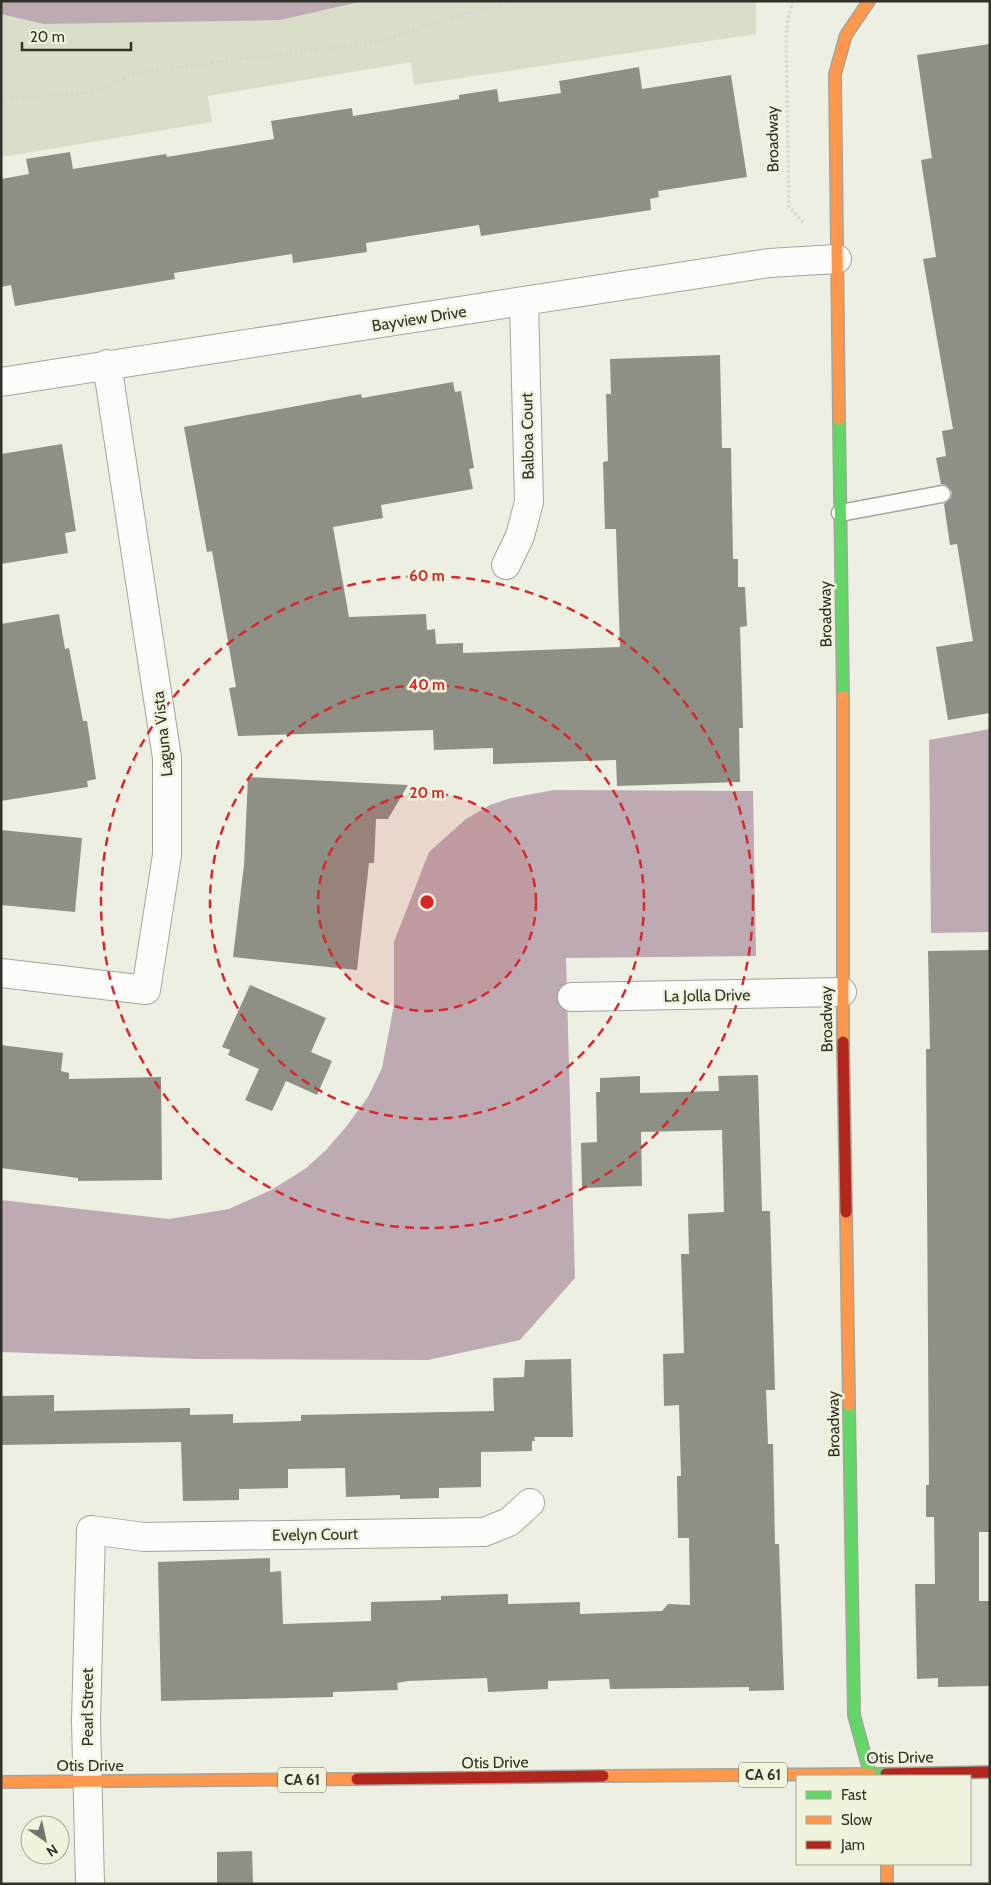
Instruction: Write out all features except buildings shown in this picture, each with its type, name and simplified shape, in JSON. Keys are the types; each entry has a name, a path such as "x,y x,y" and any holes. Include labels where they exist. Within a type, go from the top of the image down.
{"street":[{"name":"Broadway","path":"869,1 858,14 842,42 835,74 843,706 842,992 854,1715 871,1775"},
{"name":"Bayview Drive","path":"1,382 107,364 524,302 769,263 837,259"},
{"name":"Balboa Court","path":"506,565 520,536 529,502 524,302"},
{"name":"Laguna Vista","path":"1,973 146,990 167,855 167,758 107,364"},
{"name":"La Jolla Drive","path":"572,997 842,992"},
{"name":"Evelyn Court","path":"91,1530 144,1536 484,1532 509,1522 530,1504"},
{"name":"Pearl Street","path":"90,1884 86,1721 91,1530"},
{"name":"Otis Drive","path":"871,1775 990,1772"},
{"name":"Otis Drive","path":"1,1782 796,1776"},
{"path":"887,1865 887,1884"}],"lane":[{"path":"840,513 942,494"}],"path":[{"path":"1,99 96,92 137,72 377,42 427,25 510,1"},
{"name":"Broadway","path":"793,1 788,18 786,38 790,207 837,259"}],"green space":[{"path":"1,1 756,1 756,34 414,85 411,62 208,96 212,122 1,157"}],"shaded area":[{"path":"1,1 363,1 280,20 44,24 1,14"},
{"path":"990,729 990,932 931,933 929,740"},
{"path":"554,790 753,791 756,956 566,958 575,1278 520,1340 428,1360 195,1359 1,1352 1,1200 169,1219 229,1209 271,1190 305,1169 326,1150 346,1127 368,1097 382,1068 394,1005 394,942 429,852 466,819 490,805 511,798"}],"traffic: fast":[{"path":"839,419 843,697"},
{"path":"849,1405 854,1715 870,1774 886,1774"}],"traffic: slow":[{"path":"839,419 835,74 846,35 869,1"},
{"path":"843,697 843,1042"},
{"path":"846,1212 849,1405"},
{"path":"603,1776 870,1775"},
{"path":"1,1782 357,1779"},
{"path":"887,1865 887,1884"}],"traffic: jam":[{"path":"843,1042 846,1212"},
{"path":"886,1774 990,1772"},
{"path":"357,1779 603,1776"}]}
